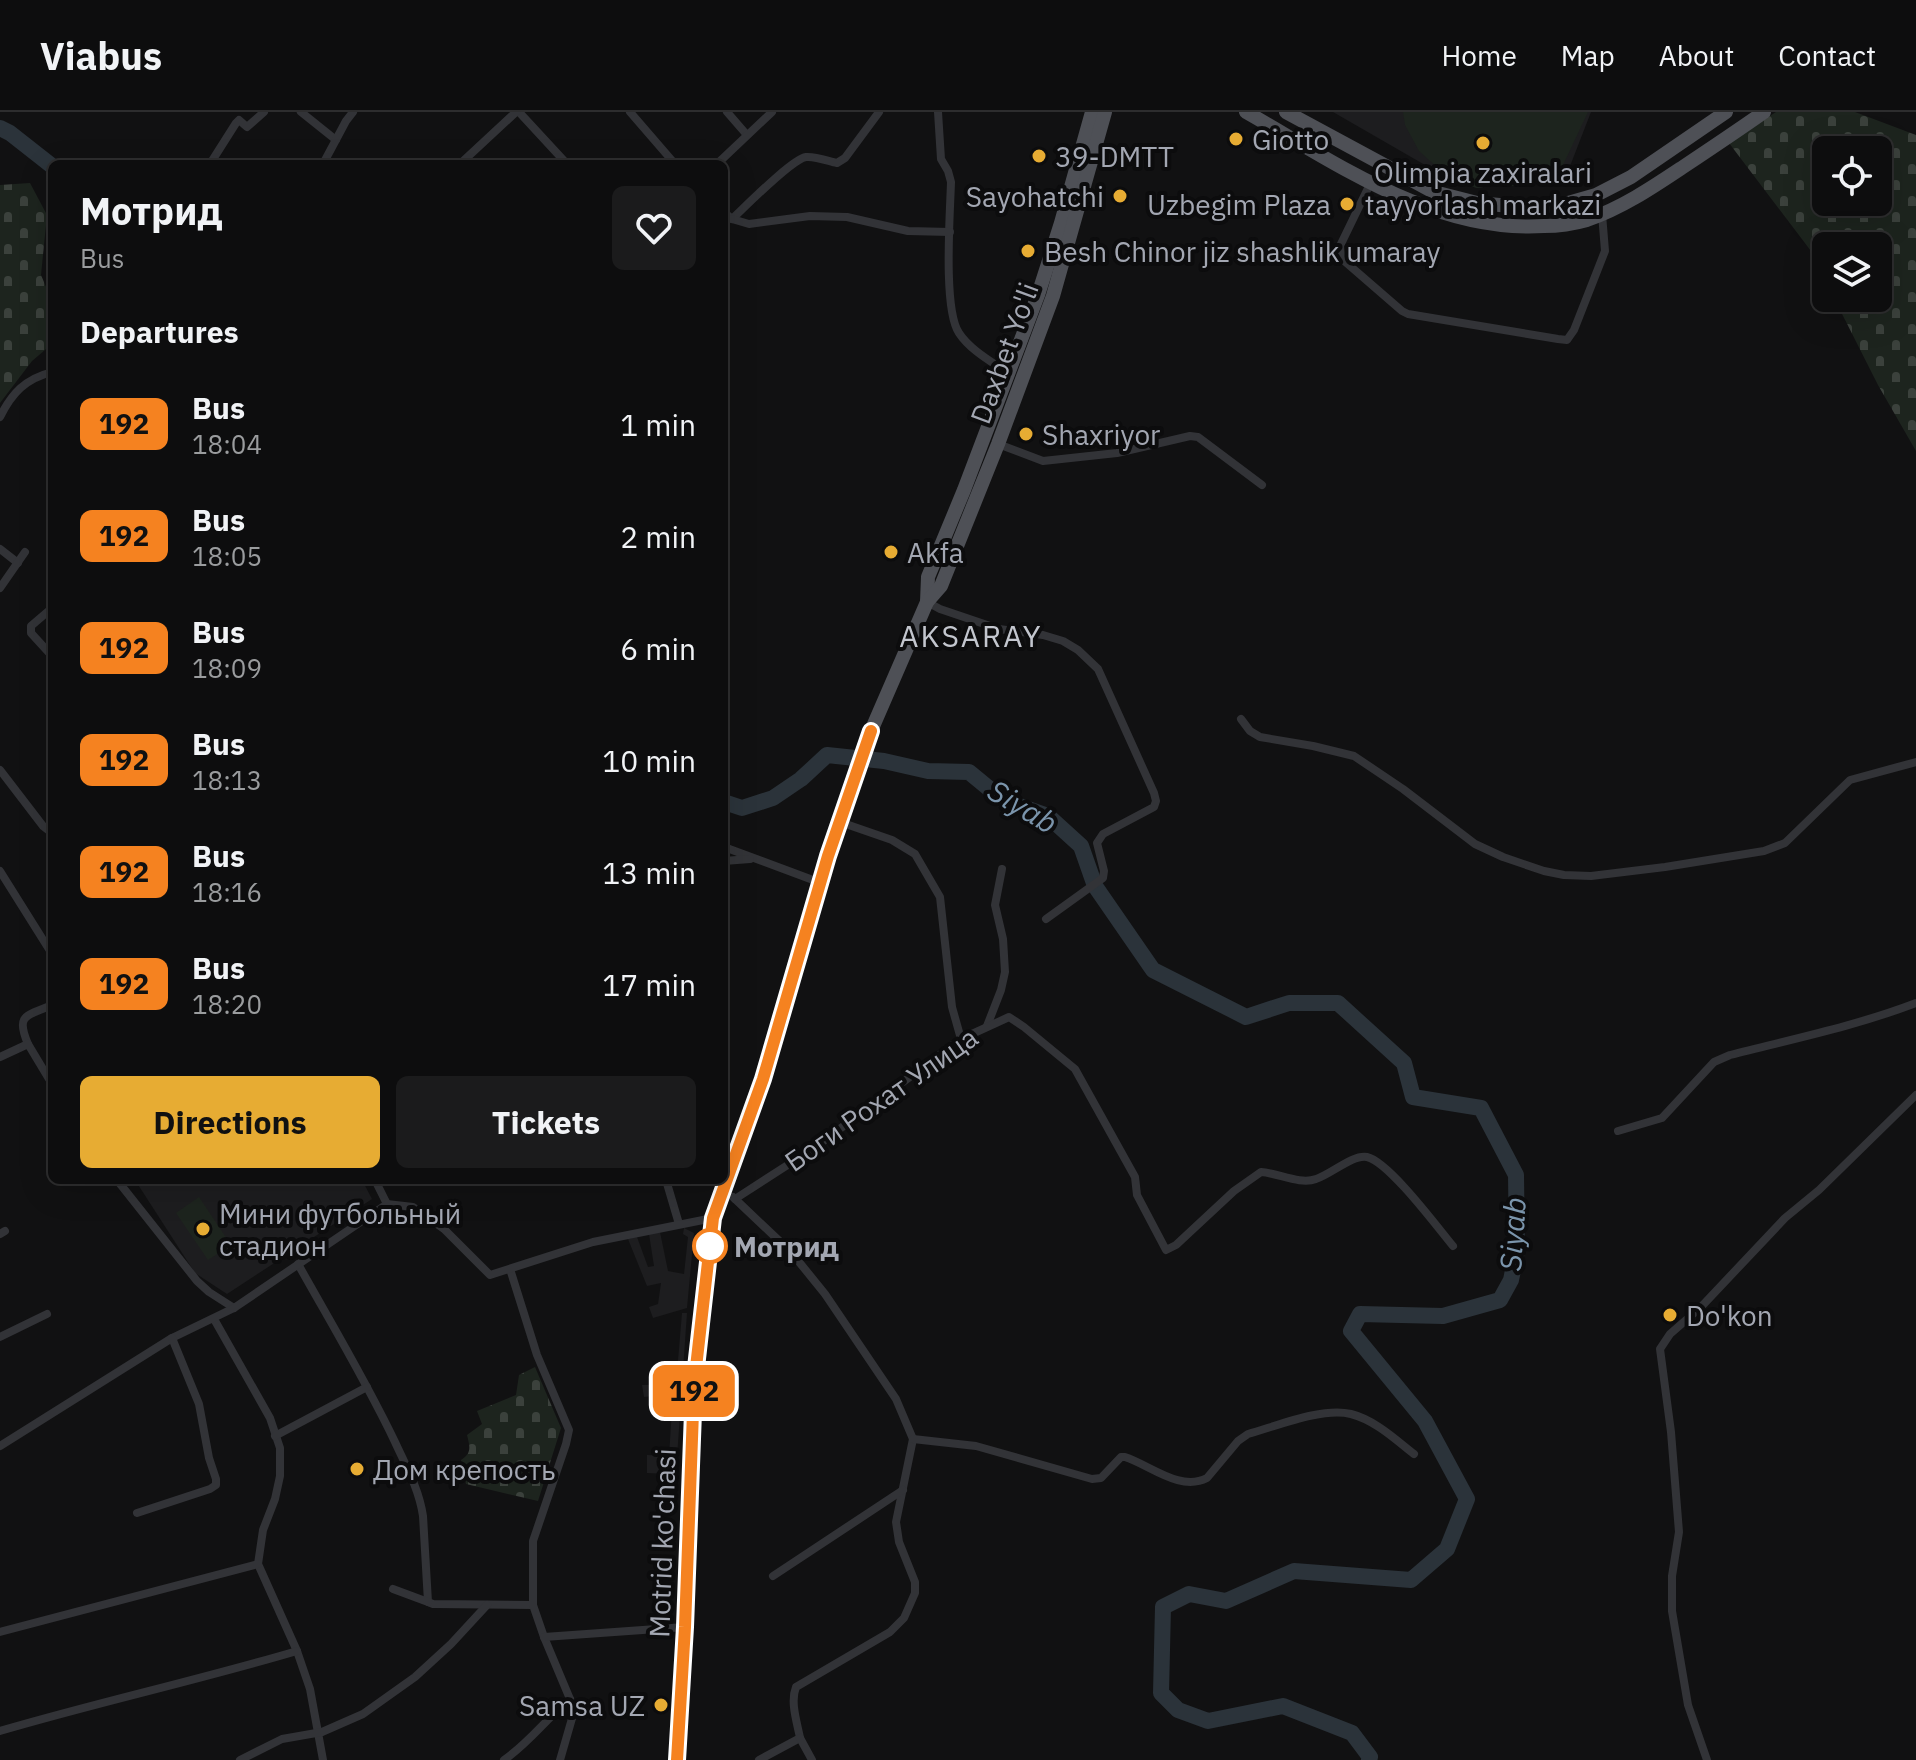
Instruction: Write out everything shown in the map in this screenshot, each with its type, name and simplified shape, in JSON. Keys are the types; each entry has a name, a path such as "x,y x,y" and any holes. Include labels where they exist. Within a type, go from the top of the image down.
{"main road":[{"name":"Daxbet Yo'li","path":"927,602 928,577 1048,266 1092,112"},
{"name":"Daxbet Yo'li","path":"871,731 927,602 941,586 998,444 1053,296 1105,112"},
{"path":"1246,112 1371,182 1428,209 1474,221 1521,228 1564,225 1602,214 1642,194 1764,112"},
{"path":"1286,112 1434,192 1477,203 1522,207 1561,205 1596,195 1631,177 1726,112"},
{"name":"Motrid ko'chasi","path":"677,1760 694,1385 713,1218 729,1194 821,883 871,731"}],"street":[{"path":"213,160 239,120 247,127 264,112"},
{"path":"301,112 336,140"},
{"path":"325,160 353,112"},
{"path":"464,160 518,112 563,160"},
{"path":"630,112 672,160"},
{"path":"727,112 747,135"},
{"path":"721,160 772,112"},
{"path":"732,219 802,157 837,163 845,158 879,112"},
{"path":"938,112 941,159 951,182 950,307 953,321 959,334 1008,373"},
{"path":"1371,182 1339,252 1342,259 1397,307 1408,314 1558,339 1567,340 1574,330 1601,264 1605,251 1602,214"},
{"path":"728,216 749,224 810,216 847,217 908,231 950,232"},
{"path":"0,417 26,382 48,374"},
{"path":"998,444 1043,461 1117,453 1190,436 1198,437 1262,485"},
{"path":"0,549 18,563"},
{"path":"0,588 25,552"},
{"path":"927,602 999,629 1063,641 1078,650 1098,669 1154,793 1154,807 1103,834 1097,843 1103,878 1046,919"},
{"path":"48,611 31,626 31,633 48,652"},
{"path":"1241,719 1250,731 1260,737 1354,756 1475,844 1517,862 1564,875 1591,876 1764,851 1785,843 1850,780 1916,762"},
{"path":"0,770 48,830"},
{"path":"840,822 892,840 915,854 940,897 952,1007 961,1039"},
{"path":"728,848 821,883"},
{"path":"728,861 755,858"},
{"path":"987,1026 1005,972 1003,939 995,905 1002,869"},
{"path":"0,871 48,948"},
{"path":"1618,1131 1662,1118 1714,1062 1730,1055 1834,1029 1916,1003"},
{"path":"48,1007 27,1016 20,1028 48,1077"},
{"name":"Боги Рохат Улица","path":"729,1194 814,1148 961,1039 1009,1017 1075,1069 1135,1177 1137,1195 1166,1250 1176,1245 1234,1191 1261,1172 1307,1181 1367,1157 1407,1189 1453,1246"},
{"path":"0,1057 28,1044"},
{"path":"1707,1760 1688,1705 1672,1611 1672,1576 1679,1532 1660,1349 1670,1334 1701,1307 1785,1218 1819,1190 1916,1095"},
{"path":"120,1184 197,1281 234,1308"},
{"path":"377,1184 387,1204"},
{"path":"667,1184 679,1224"},
{"path":"729,1194 791,1252 825,1294 896,1399 913,1439 896,1522 899,1542 915,1582 915,1593 904,1618 890,1632 796,1687 793,1694 800,1738 812,1760"},
{"path":"0,1446 172,1338 234,1308 387,1204 413,1207 444,1229 490,1275 593,1242 713,1218"},
{"path":"298,1264 367,1387 421,1502 428,1602"},
{"path":"510,1269 537,1355 569,1430 533,1541 533,1605 570,1699 573,1715 560,1760"},
{"path":"0,1337 47,1314"},
{"path":"214,1319 270,1418 280,1448 280,1476 263,1530 258,1564 297,1651 310,1689 323,1760"},
{"path":"137,1513 216,1485 199,1404 172,1338"},
{"path":"275,1436 367,1387"},
{"path":"913,1439 976,1446 1092,1479 1101,1478 1121,1457 1125,1457 1170,1479 1201,1481 1248,1434 1331,1411 1354,1414 1381,1429 1414,1454"},
{"path":"773,1576 903,1490"},
{"path":"0,1632 258,1564"},
{"path":"393,1589 433,1604 533,1605"},
{"path":"240,1760 282,1739 322,1732 363,1714 415,1677 487,1605"},
{"path":"544,1637 685,1627"},
{"path":"0,1731 297,1651"},
{"path":"504,1760 570,1699"},
{"path":"759,1760 800,1738"}],"shaded area":[{"name":"Olimpia zaxiralari tayyorlash markazi","path":"1333,112 1591,112 1567,174 1477,188 1451,180"},
{"path":"138,1184 364,1184 372,1199 227,1294 195,1273"},
{"path":"684,1228 694,1233 687,1308 653,1318 649,1307 658,1304 661,1283 647,1286 628,1239 637,1237 648,1267 654,1266 649,1234 660,1232 668,1271 684,1274 688,1237 683,1234"},
{"path":"682,1313 687,1313 674,1501 667,1501 668,1474 647,1473 647,1455 669,1456 673,1394 644,1397 642,1385 676,1384"}],"green space":[{"name":"Olimpia zaxiralari tayyorlash markazi","path":"1403,112 1588,112 1563,165 1540,180 1512,186 1503,184 1477,188 1451,180 1419,151 1405,125"},
{"path":"1776,112 1855,112 1916,135 1916,451 1841,312 1892,312 1892,232 1812,232 1812,252 1729,143"},
{"path":"30,183 47,215 41,275 48,292 48,347 32,361 0,403 0,185"},
{"name":"Мини футбольный стадион","path":"199,1197 231,1245 208,1260 176,1213"},
{"path":"535,1367 561,1428 538,1501 466,1484 461,1460 469,1449 467,1435 482,1424 477,1411 516,1395 519,1375"}],"waterway":[{"name":"Siyab","path":"0,128 48,163"},
{"name":"Siyab","path":"728,803 742,808 773,798 801,779 827,755 884,761 928,771 969,772 1003,800 1048,816 1081,846 1095,886 1153,970 1246,1017 1289,1003 1338,1003 1404,1063 1413,1097 1481,1108 1516,1175 1517,1251 1511,1280 1500,1300 1443,1316 1360,1314 1351,1331 1425,1421 1467,1499 1447,1549 1411,1580 1294,1571 1226,1601 1189,1594 1163,1607 1161,1693 1178,1710 1208,1721 1283,1706 1352,1733 1370,1757 1369,1760"}],"bus line":[{"name":"192","path":"728,1176 763,1079 828,856 871,731"},
{"name":"192","path":"677,1760 694,1385 713,1218 725,1184"}],"place":[{"name":"Giotto","path":"1236,139"},
{"name":"Olimpia zaxiralari tayyorlash markazi","path":"1483,143"},
{"name":"39-DMTT","path":"1039,156"},
{"name":"Sayohatchi","path":"1120,196"},
{"name":"Uzbegim Plaza","path":"1347,204"},
{"name":"Besh Chinor jiz shashlik umaray","path":"1028,251"},
{"name":"Shaxriyor","path":"1026,434"},
{"name":"Akfa","path":"891,552"},
{"name":"Мини футбольный стадион","path":"203,1229"},
{"name":"Мотрид","path":"710,1246"},
{"name":"Do'kon","path":"1670,1315"},
{"name":"Дом крепость","path":"357,1469"},
{"name":"Samsa UZ","path":"661,1705"}],"district":[{"name":"AKSARAY","path":"971,635"}]}
